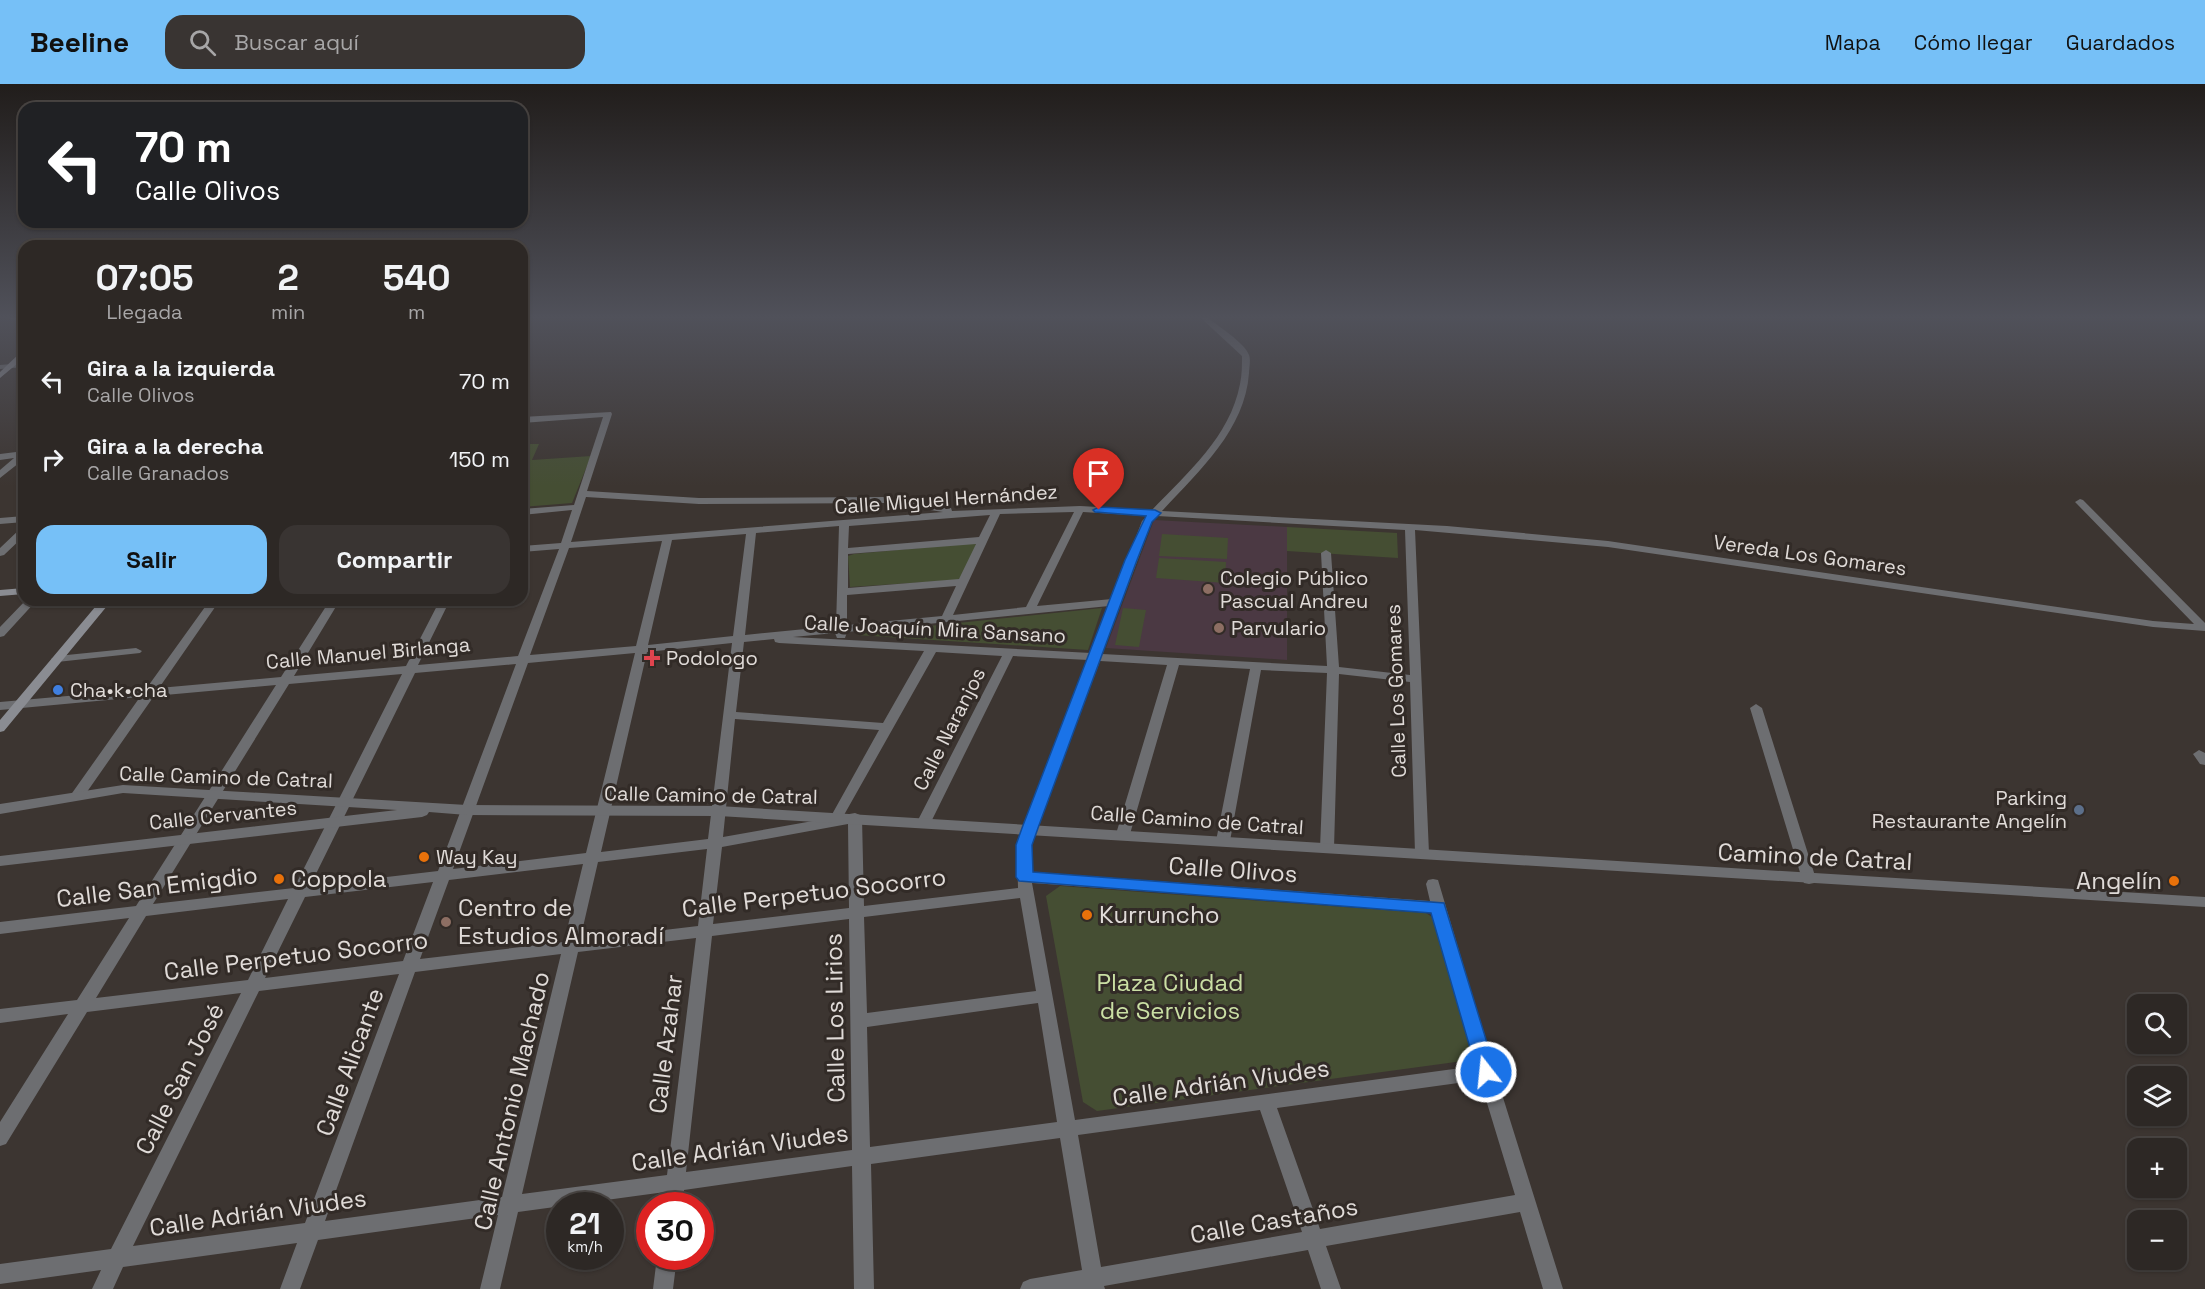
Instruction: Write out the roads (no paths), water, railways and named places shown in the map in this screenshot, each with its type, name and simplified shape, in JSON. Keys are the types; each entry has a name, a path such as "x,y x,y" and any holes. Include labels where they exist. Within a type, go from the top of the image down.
{"main road":[{"path":"0,593 18,592"},
{"path":"0,728 102,606"}],"street":[{"path":"1094,1283 1026,884 1024,845 1114,602 1147,520 1227,431 1244,385 1245,374"},
{"name":"Calle Alicante","path":"290,1289 565,546 608,414 528,420"},
{"path":"0,457 18,456"},
{"path":"0,475 18,460"},
{"path":"582,494 699,501 886,500 961,513"},
{"path":"2080,502 2204,628"},
{"path":"528,511 578,507"},
{"path":"1030,610 1080,509"},
{"name":"Calle Miguel Hernández","path":"528,549 997,511 1080,509 1410,527"},
{"path":"945,618 997,511"},
{"path":"0,521 18,520"},
{"path":"841,644 844,523"},
{"name":"Vereda Los Gomares","path":"1410,527 1608,544 2153,624 2204,628"},
{"name":"Calle Los Gomares","path":"1410,527 1422,853"},
{"name":"Calle Azahar","path":"675,1192 751,531"},
{"path":"0,553 18,536"},
{"name":"Calle Antonio Machado","path":"490,1289 668,537"},
{"path":"844,551 983,540"},
{"path":"1326,553 1334,670 1327,848"},
{"path":"843,592 963,582"},
{"path":"739,638 1114,602"},
{"path":"0,634 26,606"},
{"path":"77,796 147,693 211,606"},
{"path":"0,1138 331,606"},
{"name":"Calle San José","path":"102,1289 443,606"},
{"name":"Calle Joaquín Mira Sansano","path":"739,638 1334,670 1416,679"},
{"name":"Calle Manuel Birlanga","path":"0,706 641,649 739,638"},
{"path":"836,817 932,648"},
{"path":"57,659 136,651"},
{"name":"Calle Naranjos","path":"924,822 1009,653"},
{"path":"1123,834 1174,662"},
{"path":"1223,840 1256,666"},
{"path":"1756,708 1809,879"},
{"path":"730,716 887,727"},
{"name":"Calle Camino de Catral","path":"0,809 123,789 467,810 719,811 1422,853"},
{"name":"Calle Cervantes","path":"0,861 450,809"},
{"name":"Calle San Emigdio","path":"0,928 715,843 855,818"},
{"name":"Calle Los Lirios","path":"855,818 864,1289"},
{"name":"Camino de Catral","path":"1422,853 2205,902"},
{"name":"Calle Perpetuo Socorro","path":"0,1016 857,912 1026,884"},
{"name":"Calle Olivos","path":"1026,884 1438,907"},
{"path":"1433,884 1486,1072 1553,1289"},
{"path":"860,1021 1045,996"},
{"name":"Calle Adrián Viudes","path":"0,1274 1486,1072"},
{"path":"1266,1102 1331,1289"},
{"name":"Calle Castaños","path":"1030,1289 1094,1283 1314,1239 1527,1202"},
{"path":"663,1289 665,1270"}],"place":[{"name":"Colegio Público Pascual Andreu","path":"1208,589"},
{"name":"Parvulario","path":"1219,628"},
{"name":"Podologo","path":"652,658"},
{"name":"Cha•k•cha","path":"58,690"},
{"name":"Parking Restaurante Angelín","path":"2079,810"},
{"name":"Way Kay","path":"424,857"},
{"name":"Coppola","path":"279,879"},
{"name":"Angelín","path":"2174,881"},
{"name":"Kurruncho","path":"1087,915"},
{"name":"Centro de Estudios Almoradí","path":"446,922"}],"park label":[{"name":"Plaza Ciudad de Servicios","path":"1170,997"}]}
